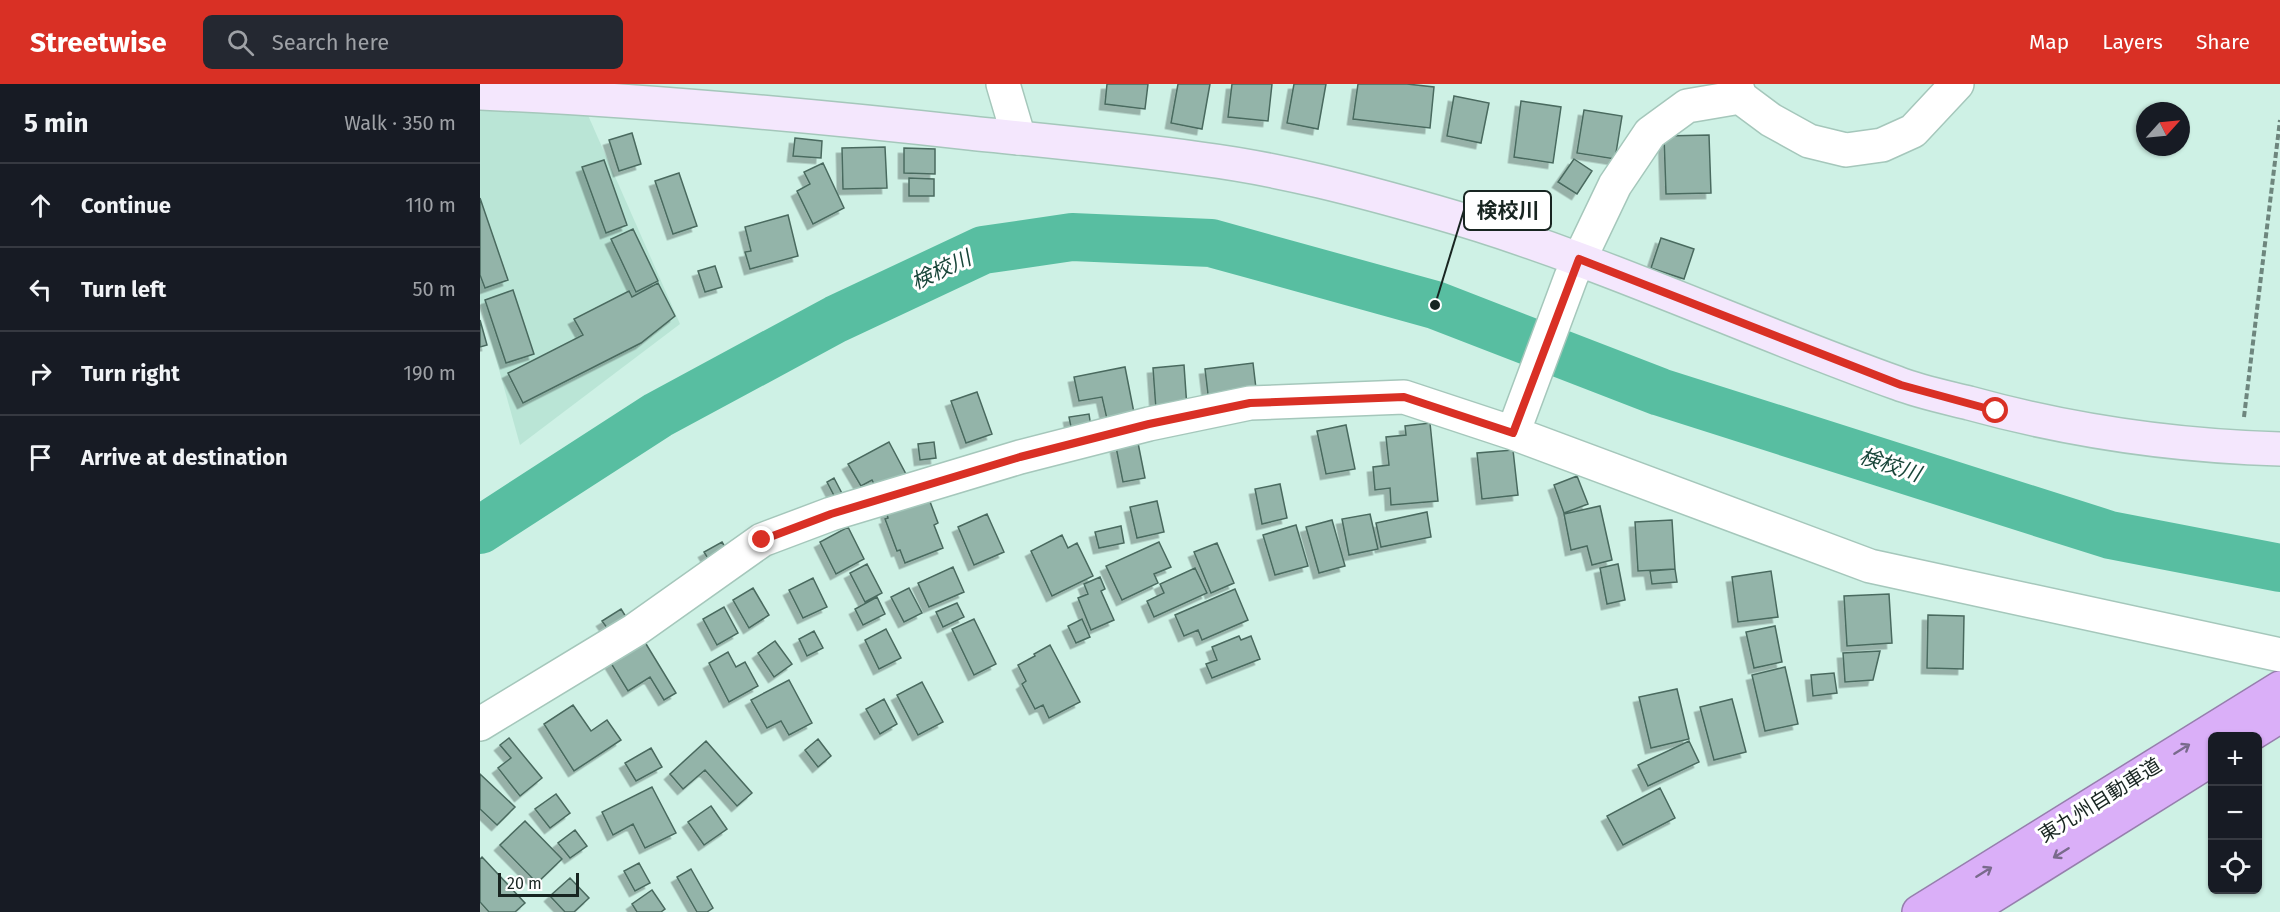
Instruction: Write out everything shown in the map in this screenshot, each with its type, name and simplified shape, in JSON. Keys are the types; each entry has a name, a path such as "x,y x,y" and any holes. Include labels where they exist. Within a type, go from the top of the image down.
{"highway":[{"name":"東九州自動車道","path":"1967,912 2280,688"},
{"path":"2254,732 2280,716"},
{"name":"東九州自動車道","path":"1919,912 2104,812 2208,761"}],"street":[{"path":"1003,84 1019,138"},
{"path":"1517,422 1575,268 1615,185 1650,133 1687,106 1738,91 1771,120 1809,141 1846,150 1882,145 1913,131 1957,84"},
{"path":"480,93 552,96 826,117 1204,159 1295,175 1438,212 1575,268 1901,385 1996,411 2077,428 2164,441 2280,449"},
{"path":"480,724 635,630 762,540 831,514 1020,457 1149,424 1250,403 1404,397 1517,422 1870,566 2280,655"}],"path":[{"path":"2240,448 2280,120"}],"shaded area":[{"path":"480,105 587,113 680,324 520,445 480,301"}],"building":[{"path":"1107,84 1148,84 1145,109 1105,104"},
{"path":"1178,84 1210,84 1202,129 1171,123"},
{"path":"1232,84 1272,84 1268,121 1228,117"},
{"path":"1294,84 1326,84 1318,129 1287,123"},
{"path":"1358,84 1407,84 1434,87 1430,128 1353,119"},
{"path":"1454,96 1489,103 1481,143 1447,136"},
{"path":"1521,101 1561,107 1553,163 1514,157"},
{"path":"1584,110 1622,116 1615,159 1577,153"},
{"path":"632,133 641,164 619,171 609,140"},
{"path":"1709,135 1711,193 1666,194 1664,136"},
{"path":"795,138 822,141 821,158 793,156"},
{"path":"885,147 887,188 843,189 842,148"},
{"path":"904,148 935,149 935,174 904,173"},
{"path":"1574,159 1592,171 1577,194 1558,182"},
{"path":"604,160 627,225 606,233 582,167"},
{"path":"823,163 844,208 813,224 797,191 810,184 804,172"},
{"path":"679,173 697,226 673,234 655,181"},
{"path":"909,178 934,179 934,196 909,196"},
{"path":"480,198 508,280 485,288 480,275"},
{"path":"788,215 798,256 750,269 745,252 751,251 745,227"},
{"path":"633,229 658,281 636,292 611,239"},
{"path":"1661,238 1694,249 1684,279 1651,268"},
{"path":"715,266 722,287 705,292 698,271"},
{"path":"658,283 675,316 641,343 523,403 508,373 583,335 574,319 629,291 632,297"},
{"path":"513,290 534,354 506,363 485,300"},
{"path":"480,320 487,345 480,347"},
{"path":"1253,363 1257,397 1209,403 1205,369"},
{"path":"1184,365 1187,408 1156,410 1153,368"},
{"path":"1125,367 1136,423 1109,428 1102,397 1079,401 1074,377"},
{"path":"977,392 992,434 966,443 951,401"},
{"path":"1089,414 1092,434 1073,437 1069,417"},
{"path":"1430,423 1438,501 1391,505 1390,488 1375,490 1373,467 1389,465 1386,437 1406,435 1405,426"},
{"path":"1346,425 1355,469 1326,474 1317,431"},
{"path":"889,442 907,476 878,492 872,480 861,486 848,464"},
{"path":"934,442 936,458 920,460 918,444"},
{"path":"1138,443 1145,478 1123,482 1116,447"},
{"path":"1513,450 1518,495 1482,499 1477,453"},
{"path":"1577,476 1588,504 1564,513 1554,485"},
{"path":"834,478 847,503 840,507 827,482"},
{"path":"1280,484 1287,518 1262,524 1255,489"},
{"path":"929,499 938,523 934,525 943,548 905,563 900,550 897,551 885,519 888,518 886,511"},
{"path":"1157,501 1164,532 1137,538 1130,507"},
{"path":"1600,506 1612,560 1592,565 1587,546 1571,550 1564,514"},
{"path":"1427,512 1431,537 1381,547 1376,523"},
{"path":"987,514 1004,552 974,565 958,527"},
{"path":"1370,514 1378,549 1349,555 1342,519"},
{"path":"1332,520 1345,566 1319,573 1306,527"},
{"path":"1672,520 1675,569 1638,571 1635,522"},
{"path":"1296,525 1308,566 1275,575 1263,535"},
{"path":"1121,526 1124,543 1099,548 1095,532"},
{"path":"848,527 864,559 836,574 820,542"},
{"path":"1062,535 1068,548 1077,543 1093,576 1052,596 1031,551"},
{"path":"722,542 732,559 715,570 704,552"},
{"path":"1159,542 1171,567 1154,574 1158,583 1122,600 1106,566"},
{"path":"1217,543 1234,583 1211,593 1194,552"},
{"path":"867,564 882,593 865,602 850,573"},
{"path":"1618,564 1625,600 1607,604 1600,568"},
{"path":"953,567 964,592 929,607 918,583"},
{"path":"1195,568 1207,593 1154,617 1147,601 1164,593 1160,584"},
{"path":"1675,569 1677,582 1652,584 1650,571"},
{"path":"1771,571 1778,617 1738,622 1732,577"},
{"path":"1100,577 1105,589 1101,591 1114,620 1091,630 1078,598 1088,594 1084,584"},
{"path":"813,578 827,607 803,618 789,590"},
{"path":"753,588 769,615 749,628 733,600"},
{"path":"909,588 922,613 904,622 891,597"},
{"path":"1235,589 1248,620 1202,640 1198,630 1184,636 1175,615"},
{"path":"1889,594 1892,643 1847,646 1844,596"},
{"path":"877,597 885,614 863,625 855,609"},
{"path":"957,603 964,617 943,627 936,612"},
{"path":"724,607 738,633 717,645 703,619"},
{"path":"621,609 628,620 610,632 602,621"},
{"path":"1928,615 1964,616 1963,669 1927,668"},
{"path":"974,619 996,664 974,675 952,629"},
{"path":"1082,619 1090,637 1076,643 1068,626"},
{"path":"1775,626 1782,662 1754,668 1746,632"},
{"path":"886,629 901,658 879,669 865,640"},
{"path":"814,631 823,648 807,656 799,639"},
{"path":"1239,636 1241,640 1251,636 1260,659 1212,678 1206,664 1217,660 1212,647"},
{"path":"643,639 676,693 664,700 650,677 628,691 609,660"},
{"path":"775,641 792,664 774,677 758,653"},
{"path":"1050,645 1080,702 1049,718 1043,705 1035,709 1022,684 1026,681 1018,665"},
{"path":"1880,651 1873,680 1845,682 1843,653"},
{"path":"728,652 736,667 745,662 758,686 729,702 709,663"},
{"path":"1785,667 1798,724 1765,731 1752,675"},
{"path":"1834,673 1837,693 1813,696 1811,675"},
{"path":"789,680 812,723 789,735 781,721 767,728 751,700"},
{"path":"922,682 943,722 918,735 897,695"},
{"path":"1677,689 1689,739 1651,748 1639,697"},
{"path":"884,699 897,724 880,734 866,709"},
{"path":"1732,699 1746,752 1714,760 1700,707"},
{"path":"573,705 591,731 607,720 621,740 574,771 544,724"},
{"path":"509,738 542,778 520,796 498,768 511,758 500,745"},
{"path":"818,739 831,756 818,767 805,750"},
{"path":"706,741 752,793 737,806 705,770 683,789 670,774"},
{"path":"1689,741 1699,762 1648,786 1638,765"},
{"path":"651,748 662,767 636,781 625,763"},
{"path":"480,774 515,807 497,825 480,809"},
{"path":"652,787 676,833 645,848 633,824 613,835 602,812"},
{"path":"1660,788 1675,818 1623,845 1607,816"},
{"path":"556,794 570,813 550,828 535,809"},
{"path":"711,806 727,829 704,845 688,822"},
{"path":"525,821 562,859 537,883 500,845"},
{"path":"575,830 587,846 570,858 558,843"},
{"path":"482,857 525,903 515,912 489,912 480,902 480,859"},
{"path":"639,863 650,883 635,891 624,871"},
{"path":"691,869 713,908 707,912 697,912 677,877"},
{"path":"570,878 589,898 574,912 565,912 550,896"},
{"path":"652,890 665,909 661,912 637,912 632,904"}],"waterway":[{"name":"検校川","path":"480,530 658,415 836,319 983,250 1072,237 1211,243 1435,305 1660,392 2110,535 2280,568"}],"place":[{"name":"検校川","path":"1435,305"}],"route":[{"path":"762,540 831,514 1020,457 1149,424 1250,403 1404,397 1513,433 1570,277 1579,259 1901,385 1996,411"}]}
